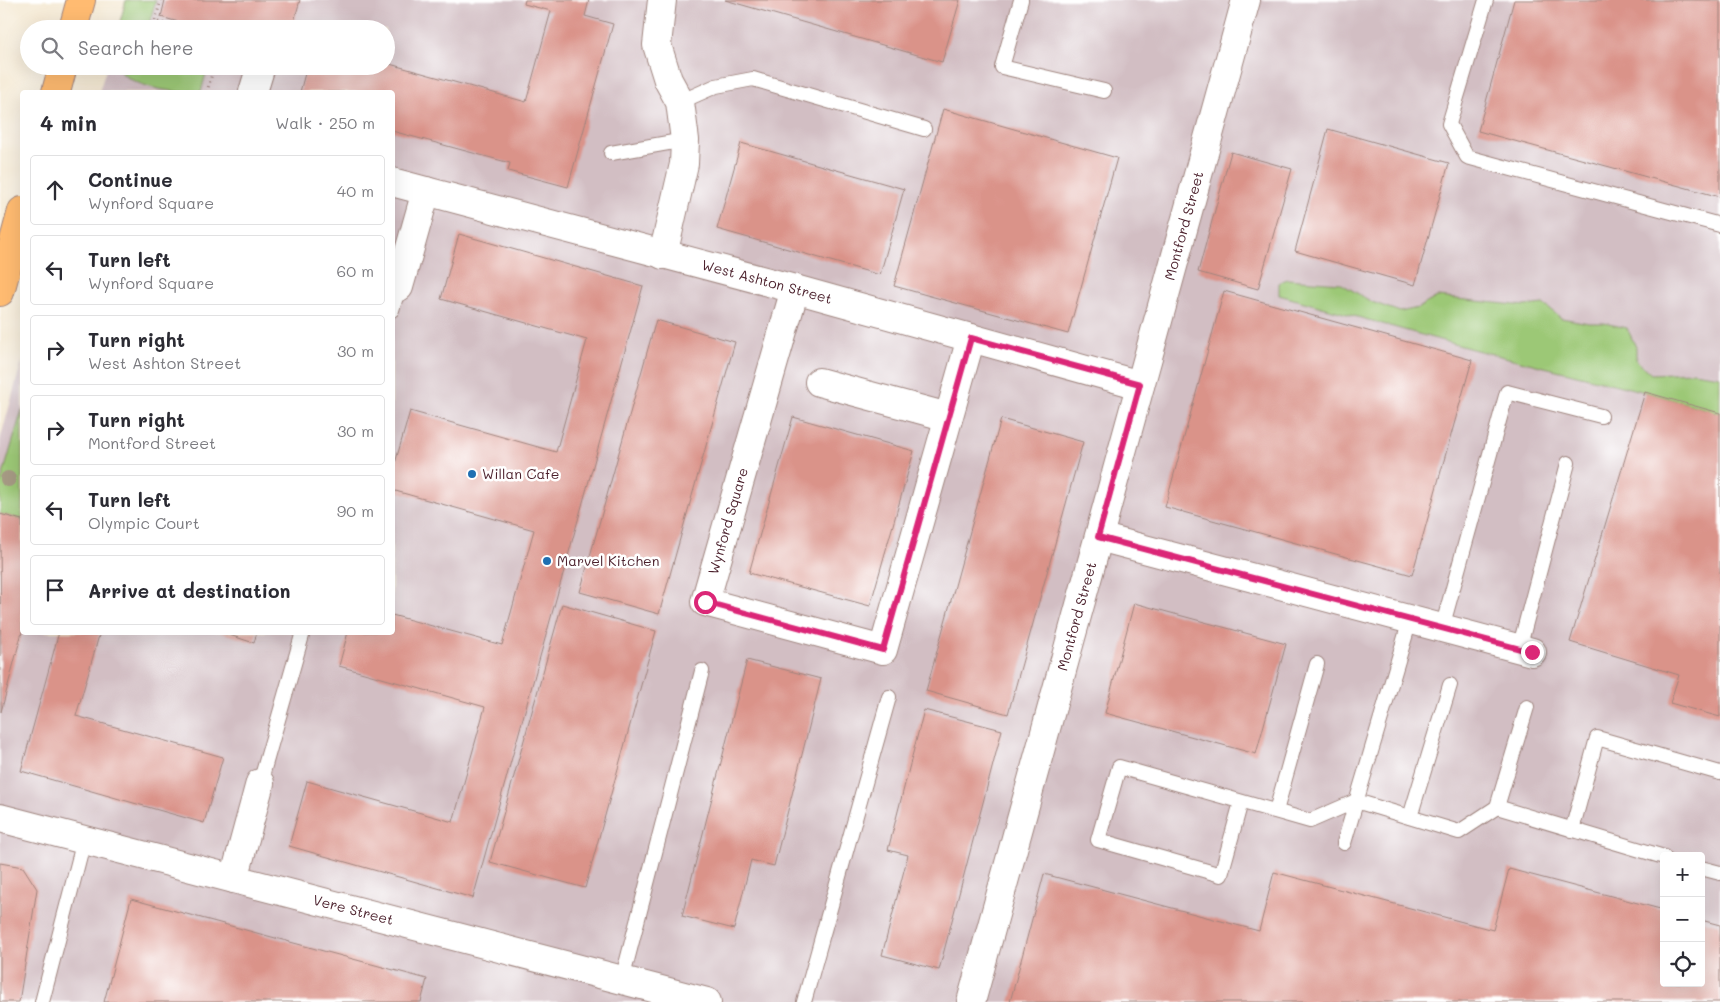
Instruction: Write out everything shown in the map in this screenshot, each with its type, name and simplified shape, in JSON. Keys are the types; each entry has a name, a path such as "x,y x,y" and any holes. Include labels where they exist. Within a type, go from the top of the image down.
{"main road":[{"path":"75,20 81,0"},
{"path":"57,90 61,75"},
{"path":"0,292 20,218"}],"street":[{"path":"662,0 657,45 668,80 680,102 685,140 684,164 663,255"},
{"name":"Montford Street","path":"971,1002 1246,0"},
{"path":"254,90 258,75"},
{"name":"West Ashton Street","path":"395,183 794,289 1140,384"},
{"path":"396,299 426,191"},
{"name":"Wynford Square","path":"794,289 705,602 883,650 971,338"},
{"path":"820,382 948,417"},
{"path":"1098,537 1526,651"},
{"path":"234,879 260,783"},
{"name":"Vere Street","path":"0,818 706,1002"}],"lane":[{"path":"1021,0 1002,67 1104,91"},
{"path":"1484,0 1449,124 1467,156 1720,225"},
{"path":"680,102 716,86 753,79 924,129"},
{"path":"610,153 685,140"},
{"path":"1442,628 1508,392 1601,416"},
{"path":"1526,651 1568,463"},
{"path":"1344,843 1410,620"},
{"path":"260,783 302,635"},
{"path":"1276,811 1317,664"},
{"path":"622,980 702,671"},
{"path":"1410,818 1450,685"},
{"path":"804,1002 889,697"},
{"path":"1241,802 1221,875 1098,840 1119,767 1310,821 1356,801 1459,832 1497,807 1527,707"},
{"path":"1572,830 1597,738 1720,773"},
{"path":"1497,807 1660,856"},
{"path":"42,1002 84,840"},
{"path":"1705,869 1720,873"}],"path":[{"path":"155,20 161,0"},
{"path":"208,90 212,75"}],"shaded area":[{"path":"126,0 1720,0 1720,1002 0,1002 0,440 20,368 20,635 395,635 395,90 100,90 104,75 395,75 395,20 120,20"}],"green space":[{"path":"126,0 156,0 150,20 120,20"},
{"path":"124,75 206,75 202,90 166,90 143,85"},
{"path":"1287,279 1340,283 1372,302 1400,312 1418,308 1437,297 1525,306 1543,304 1561,318 1627,328 1636,347 1636,360 1651,374 1693,372 1720,376 1720,413 1645,392 1472,349 1279,295 1279,283"},
{"path":"20,417 20,519 0,514 0,485"}],"building":[{"path":"165,0 300,0 294,20 172,20 161,17"},
{"path":"525,0 589,0 585,16 613,24 568,187 508,171 510,163 395,132 395,90 301,90 305,75 395,75 395,66 526,102 551,11 524,4"},
{"path":"725,0 960,0 942,62"},
{"path":"1514,0 1720,0 1720,197 1478,131"},
{"path":"943,109 1117,158 1068,334 894,286"},
{"path":"1328,129 1449,163 1415,285 1295,251"},
{"path":"741,143 904,189 880,275 717,229"},
{"path":"1231,152 1292,169 1258,289 1198,272"},
{"path":"459,234 643,286 473,898 289,846 307,781 453,822 485,707 339,666 347,635 395,635 395,616 502,645 534,530 395,491 395,464 410,411 556,452 587,340 441,299"},
{"path":"1224,291 1472,360 1412,575 1165,507"},
{"path":"656,320 735,342 659,614 580,592"},
{"path":"1645,392 1720,413 1720,717 1670,703 1679,675 1570,642"},
{"path":"793,417 914,451 870,606 749,573"},
{"path":"1001,419 1083,442 1008,714 926,691"},
{"path":"0,514 20,519 21,635 1,712"},
{"path":"1134,603 1286,644 1256,754 1105,713"},
{"path":"562,604 656,631 585,888 490,862"},
{"path":"58,635 99,635 76,716 223,757 204,823 21,771"},
{"path":"229,635 256,635 254,643"},
{"path":"747,660 821,679 774,866 751,860 734,929 682,916"},
{"path":"924,710 1002,730 939,970 882,955 908,855 888,850"},
{"path":"0,863 23,867 37,889 19,1002 0,1002"},
{"path":"1509,869 1660,909 1660,987 1705,987 1705,921 1720,925 1720,1002 1010,1002 1044,874 1259,931 1274,872 1493,930"},
{"path":"131,899 427,979 421,1002 104,1002"}],"place":[{"name":"Willan Cafe","path":"472,474"},
{"name":"Marvel Kitchen","path":"547,561"}],"route":[{"path":"705,602 883,650 971,338 1140,384 1098,537 1532,652"}]}
